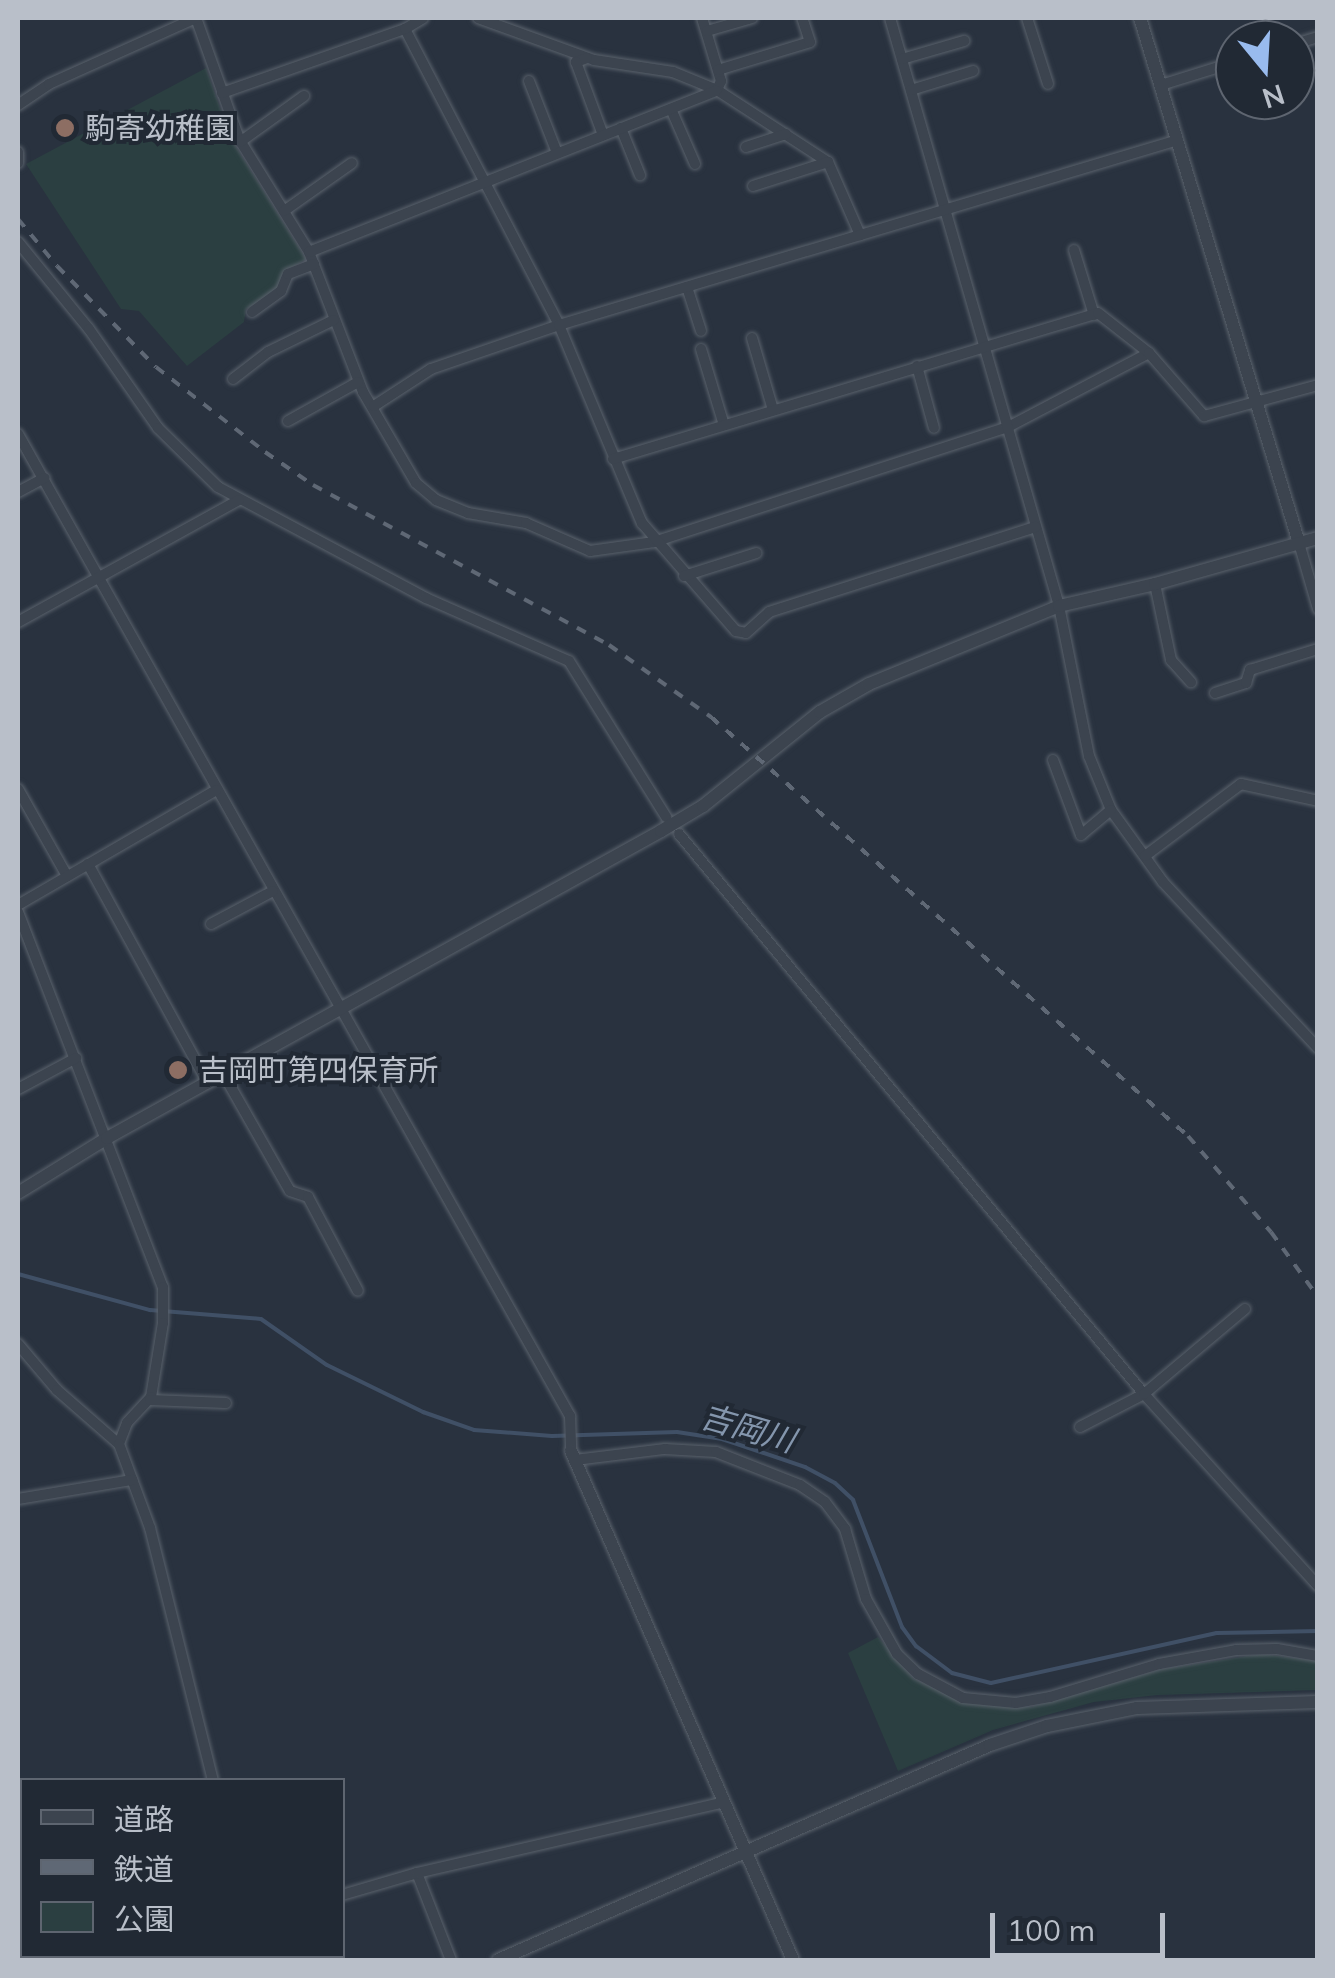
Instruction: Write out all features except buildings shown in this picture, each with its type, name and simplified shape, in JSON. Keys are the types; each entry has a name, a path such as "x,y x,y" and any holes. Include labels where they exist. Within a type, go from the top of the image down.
{"street":[{"path":"18,105 49,84 196,18 240,142 309,252 358,382 416,483 436,500 468,513 526,524 590,551 654,542 1008,426 1149,354"},
{"path":"222,94 405,29 423,18"},
{"path":"478,18 588,58 673,72 717,90 828,162 860,236"},
{"path":"309,252 717,90 722,81 702,18"},
{"path":"706,32 752,18"},
{"path":"718,70 810,42 802,18"},
{"path":"904,18 890,19 1059,606 1090,756 1111,810 1144,856 1318,1048"},
{"path":"1026,18 1048,84"},
{"path":"1140,18 1318,608"},
{"path":"405,29 559,325 613,459 654,542 736,632 746,633 769,612 1036,527"},
{"path":"902,59 964,41"},
{"path":"588,58 576,62 604,135"},
{"path":"1160,85 1215,68"},
{"path":"911,90 973,71"},
{"path":"529,80 557,153"},
{"path":"240,142 304,96"},
{"path":"671,108 694,164"},
{"path":"621,128 640,174"},
{"path":"746,147 786,134"},
{"path":"374,406 432,369 559,325 1178,140"},
{"path":"18,152 18,163"},
{"path":"284,211 352,162"},
{"path":"753,186 828,162"},
{"path":"18,242 89,329 158,428 198,469 239,500 362,560 426,598 569,661 666,817"},
{"path":"1074,250 1094,314"},
{"path":"252,312 282,291 288,274 314,264"},
{"path":"687,287 701,331"},
{"path":"613,459 1098,313 1149,354 1204,416 1318,385"},
{"path":"233,379 268,352 334,320"},
{"path":"752,338 773,410"},
{"path":"701,349 724,424"},
{"path":"917,366 934,428"},
{"path":"288,422 358,382"},
{"path":"18,434 570,1421 573,1456 793,1960"},
{"path":"18,492 44,478"},
{"path":"18,622 239,500"},
{"path":"18,1193 108,1138 702,806 820,712 868,684 1059,606 1156,584 1318,538"},
{"path":"684,576 756,553"},
{"path":"1156,584 1171,660 1192,682"},
{"path":"1216,693 1246,684 1250,670 1318,649"},
{"path":"1054,760 1081,835 1111,810"},
{"path":"1144,856 1241,784 1318,802"},
{"path":"18,790 67,876"},
{"path":"119,1444 127,1424 150,1400 163,1323 163,1286 18,908 216,790"},
{"path":"679,834 1144,1394 1318,1586"},
{"path":"88,864 208,1083"},
{"path":"211,924 273,891"},
{"path":"18,1089 76,1058"},
{"path":"224,1075 290,1191 308,1196 358,1292"},
{"path":"1080,1427 1144,1394 1245,1309"},
{"path":"18,1344 57,1390 119,1444 150,1528 212,1778"},
{"path":"150,1400 226,1403"},
{"path":"573,1456 665,1448 716,1452 800,1485 825,1502 845,1529 866,1599 898,1654 918,1674 964,1698 1016,1702 1050,1697 1159,1664 1236,1650 1277,1649 1318,1656"},
{"path":"18,1499 132,1480"},
{"path":"498,1960 990,1745 1074,1719 1137,1708 1318,1702"},
{"path":"345,1894 417,1873 724,1802"},
{"path":"417,1873 451,1960"}],"green space":[{"path":"206,68 231,139 306,259 284,272 278,289 246,309 244,322 187,366 139,311 121,309 26,164"},
{"path":"878,1637 914,1679 966,1703 1031,1707 1162,1669 1262,1654 1317,1661 1317,1690 1158,1695 1094,1702 993,1730 898,1771 848,1653"}],"waterway":[{"name":"吉岡川","path":"18,1274 150,1310 261,1319 327,1365 423,1412 474,1430 552,1436 677,1432 722,1439 805,1467 835,1483 853,1500 902,1627 916,1646 952,1673 991,1683 1217,1633 1318,1631"}],"railway":[{"path":"18,219 57,266 156,367 265,452 313,485 609,645 711,717 1188,1136 1271,1232 1318,1297"}],"place":[{"name":"駒寄幼稚園","path":"65,128"},
{"name":"吉岡町第四保育所","path":"178,1070"}]}
